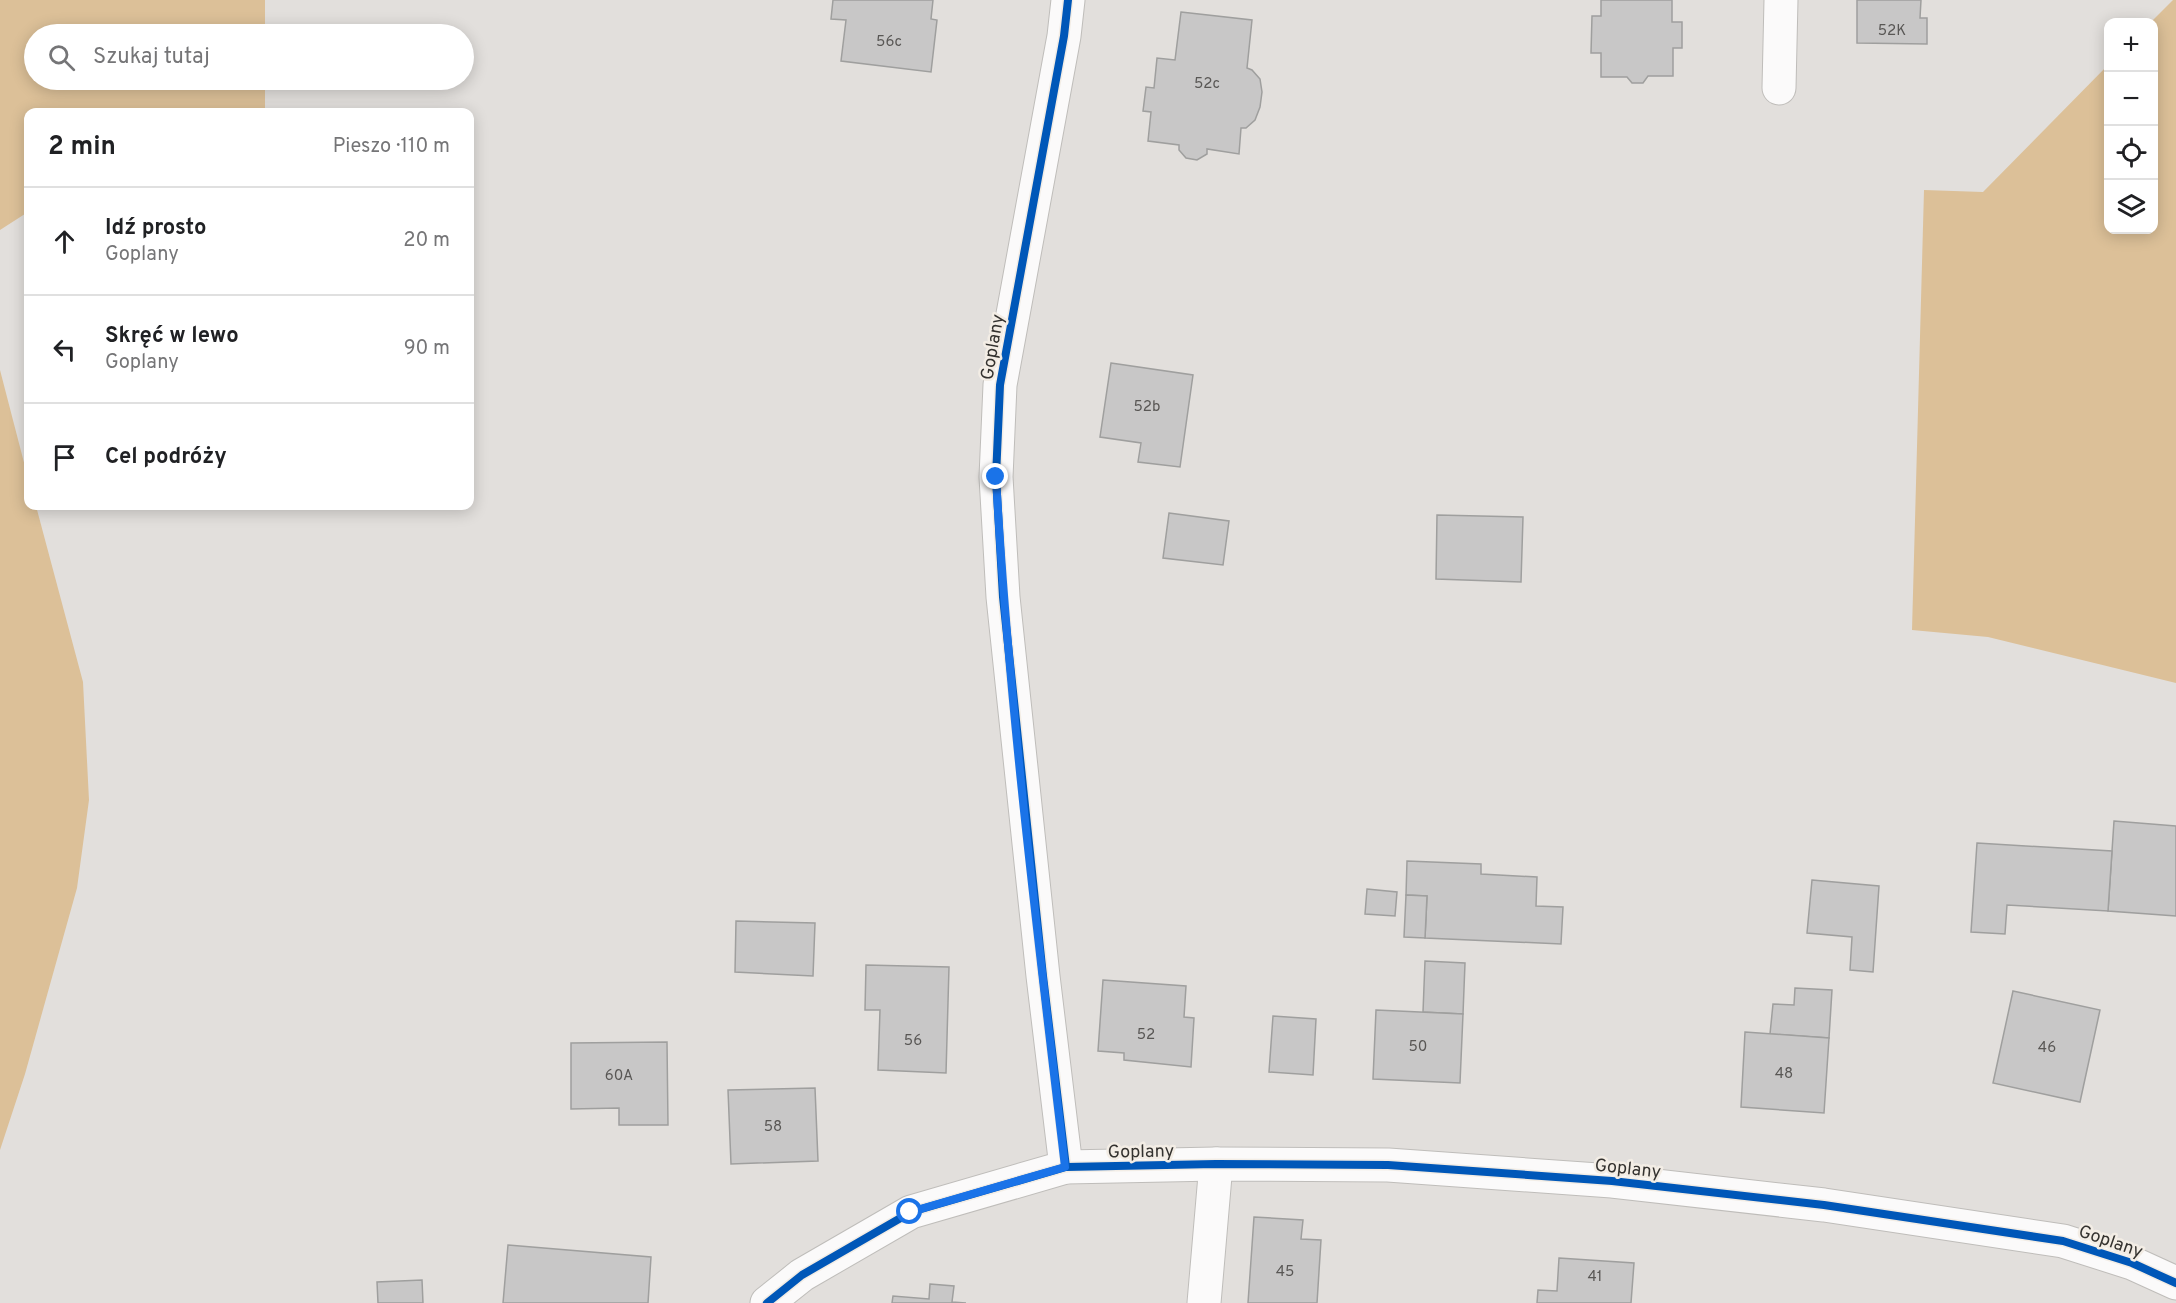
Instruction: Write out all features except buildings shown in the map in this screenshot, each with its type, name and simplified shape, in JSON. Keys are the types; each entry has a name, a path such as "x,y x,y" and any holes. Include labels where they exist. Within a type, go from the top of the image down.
{"street":[{"name":"Goplany","path":"1065,1167 1041,964 1003,597 996,477 1000,385 1064,36 1068,0"},
{"path":"1779,88 1780,0"},
{"name":"Goplany","path":"767,1303 802,1275 910,1212 1065,1167 1215,1164 1400,1166 1611,1180 1792,1201 2062,1241 2132,1263 2176,1283"},
{"path":"1204,1303 1215,1164"}],"shaded area":[{"path":"0,0 265,0 265,24 24,24 24,90 265,90 265,108 24,108 24,215 0,230"},
{"path":"2173,0 2176,0 2176,683 1988,637 1912,630 1924,190 1983,192 2104,69 2104,234 2158,234 2158,18 2155,18"},
{"path":"0,370 24,463 24,510 37,510 83,682 89,800 77,888 25,1074 0,1150"}],"cycle path":[{"path":"1066,1167 1043,976 1003,597 996,477 1000,385 1064,36 1068,0"},
{"path":"767,1303 802,1275 911,1212 1066,1167 1216,1164 1388,1165 1612,1181 1824,1205 2063,1241 2132,1263 2176,1283"}],"route":[{"path":"910,1212 1065,1167 1003,597 996,477"}]}
